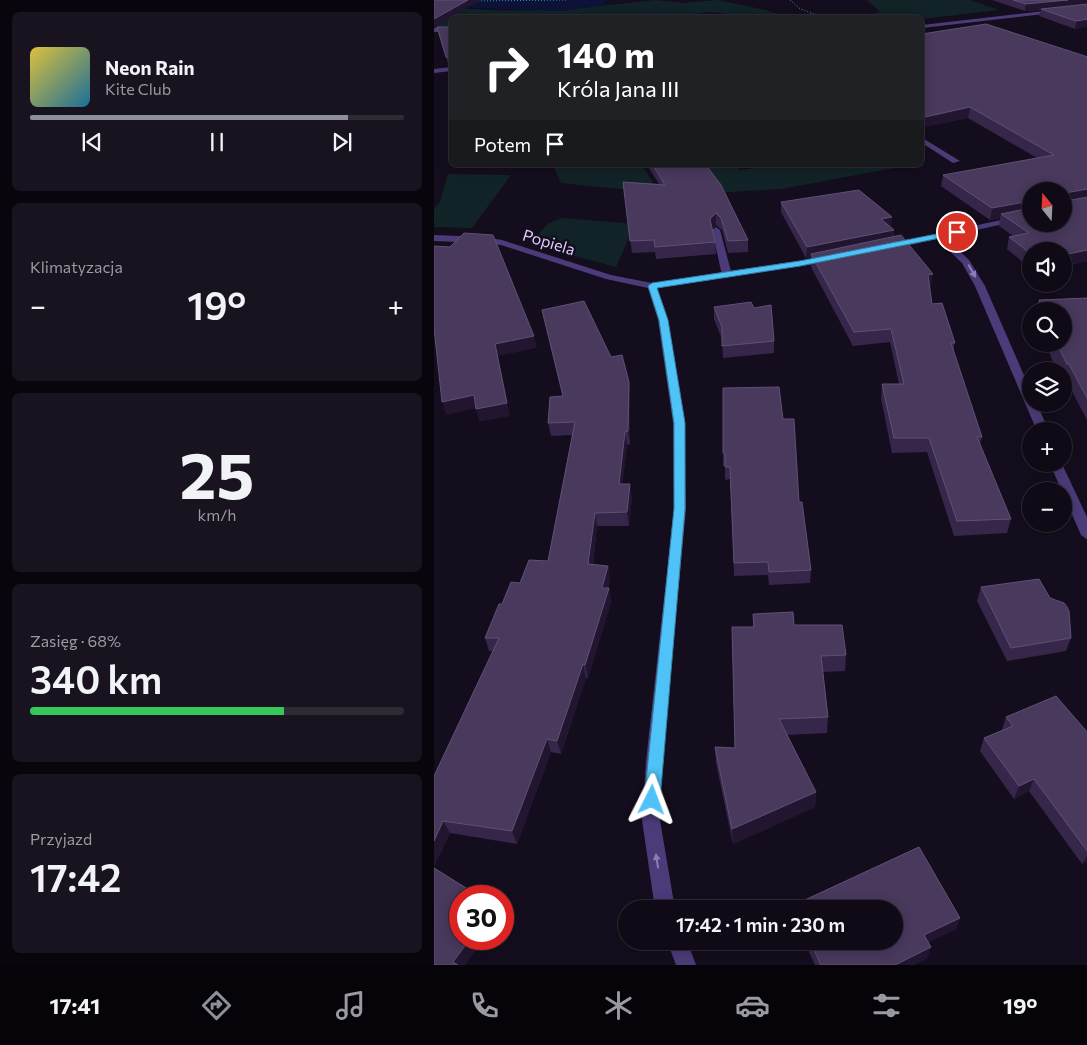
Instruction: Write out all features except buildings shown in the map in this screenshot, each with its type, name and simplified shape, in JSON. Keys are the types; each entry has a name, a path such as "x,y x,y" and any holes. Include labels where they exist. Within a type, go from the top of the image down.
{"street":[{"path":"924,28 1036,12 1087,8"},
{"path":"434,30 449,30"},
{"path":"434,71 449,69"},
{"path":"924,141 956,160"},
{"path":"882,248 1022,218"},
{"path":"716,230 727,274"},
{"path":"939,236 953,247 966,262 980,286 1022,382"},
{"name":"Popiela","path":"434,238 483,240 502,243 609,277 652,286"},
{"path":"664,900 651,820 654,760 680,509 679,423 663,320 652,286 836,257"},
{"path":"1059,472 1087,535"},
{"path":"680,950 686,965"}],"path":[{"path":"471,1 567,0"},
{"path":"790,0 793,4 817,15"}],"shaded area":[{"path":"655,0 683,3 717,0 766,10 780,15 733,15 711,12 687,15 449,15 449,27 434,28 434,4 460,8 516,11 601,6"},
{"path":"867,0 970,0 999,10 924,19 924,15 867,15 880,12"},
{"path":"811,13 828,15 798,15"},
{"path":"554,167 643,167 655,186 703,179 700,167 738,167 740,170 762,167 900,167 781,189 679,195 561,183"},
{"path":"448,174 511,175 472,228 434,227 434,209 440,202"},
{"path":"562,218 635,224 616,267 567,254 532,240 549,223"}],"waterway":[{"path":"445,0 562,4 595,0"}],"route":[{"path":"652,800 654,760 680,509 679,423 663,320 652,286 800,264 957,232"}]}
